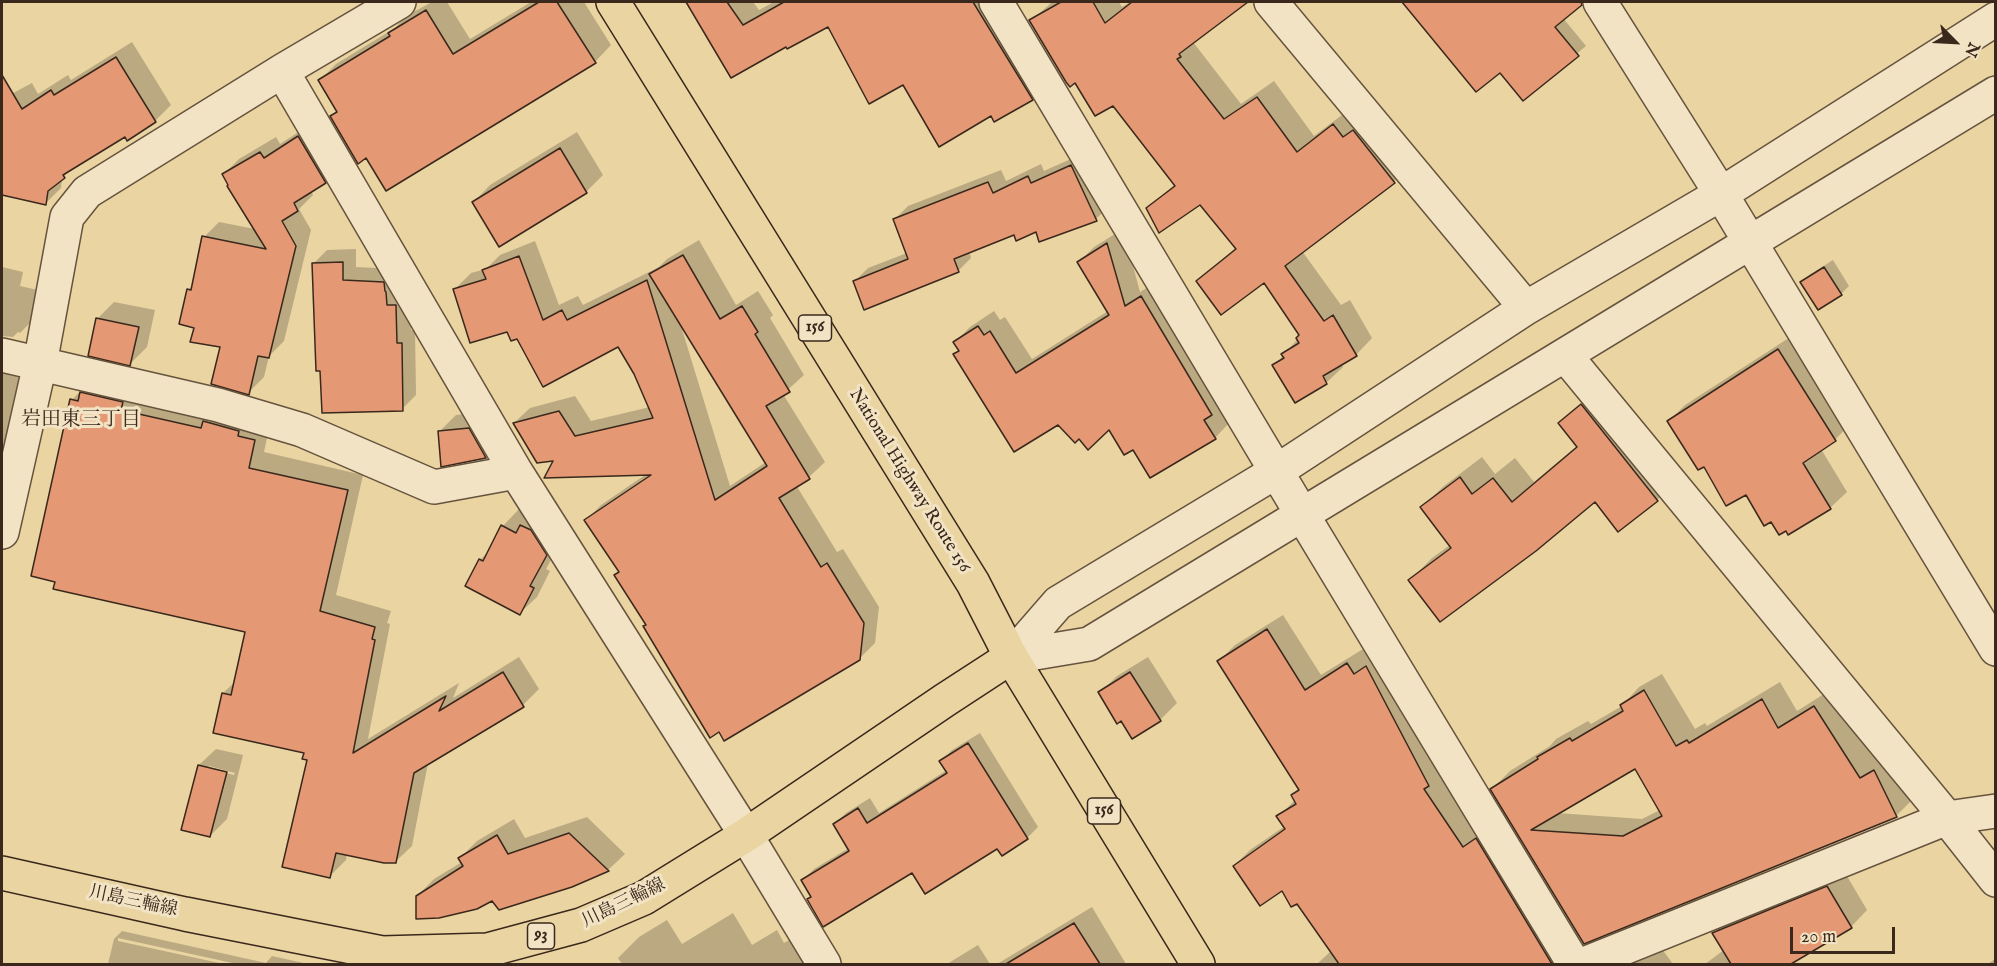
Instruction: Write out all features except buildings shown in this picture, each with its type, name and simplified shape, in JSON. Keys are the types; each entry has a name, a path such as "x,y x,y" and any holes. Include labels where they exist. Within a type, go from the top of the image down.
{"main road":[{"name":"National Highway Route 156","path":"613,2 973,583 1011,657 1198,964"},
{"name":"川島三輪線","path":"2,873 185,914 382,952 486,957 581,925 644,898 746,835 1011,657"}],"street":[{"path":"2,532 40,364 67,217 87,192 282,71 399,2"},
{"path":"996,2 1574,964"},
{"path":"1271,2 1526,308"},
{"path":"1600,2 1721,194 1995,649"},
{"path":"1011,657 1058,603 1277,471 1526,308 1721,194 1995,19"},
{"path":"282,71 516,472 746,835 824,964"},
{"path":"1011,657 1089,644 1303,516 1995,93"},
{"path":"2,355 218,405 302,430 434,487 516,472"},
{"path":"1565,355 1947,818 1995,880"},
{"path":"1584,964 1947,818 1995,812"}],"district":[{"name":"岩田東三丁目","path":"81,421"}]}
